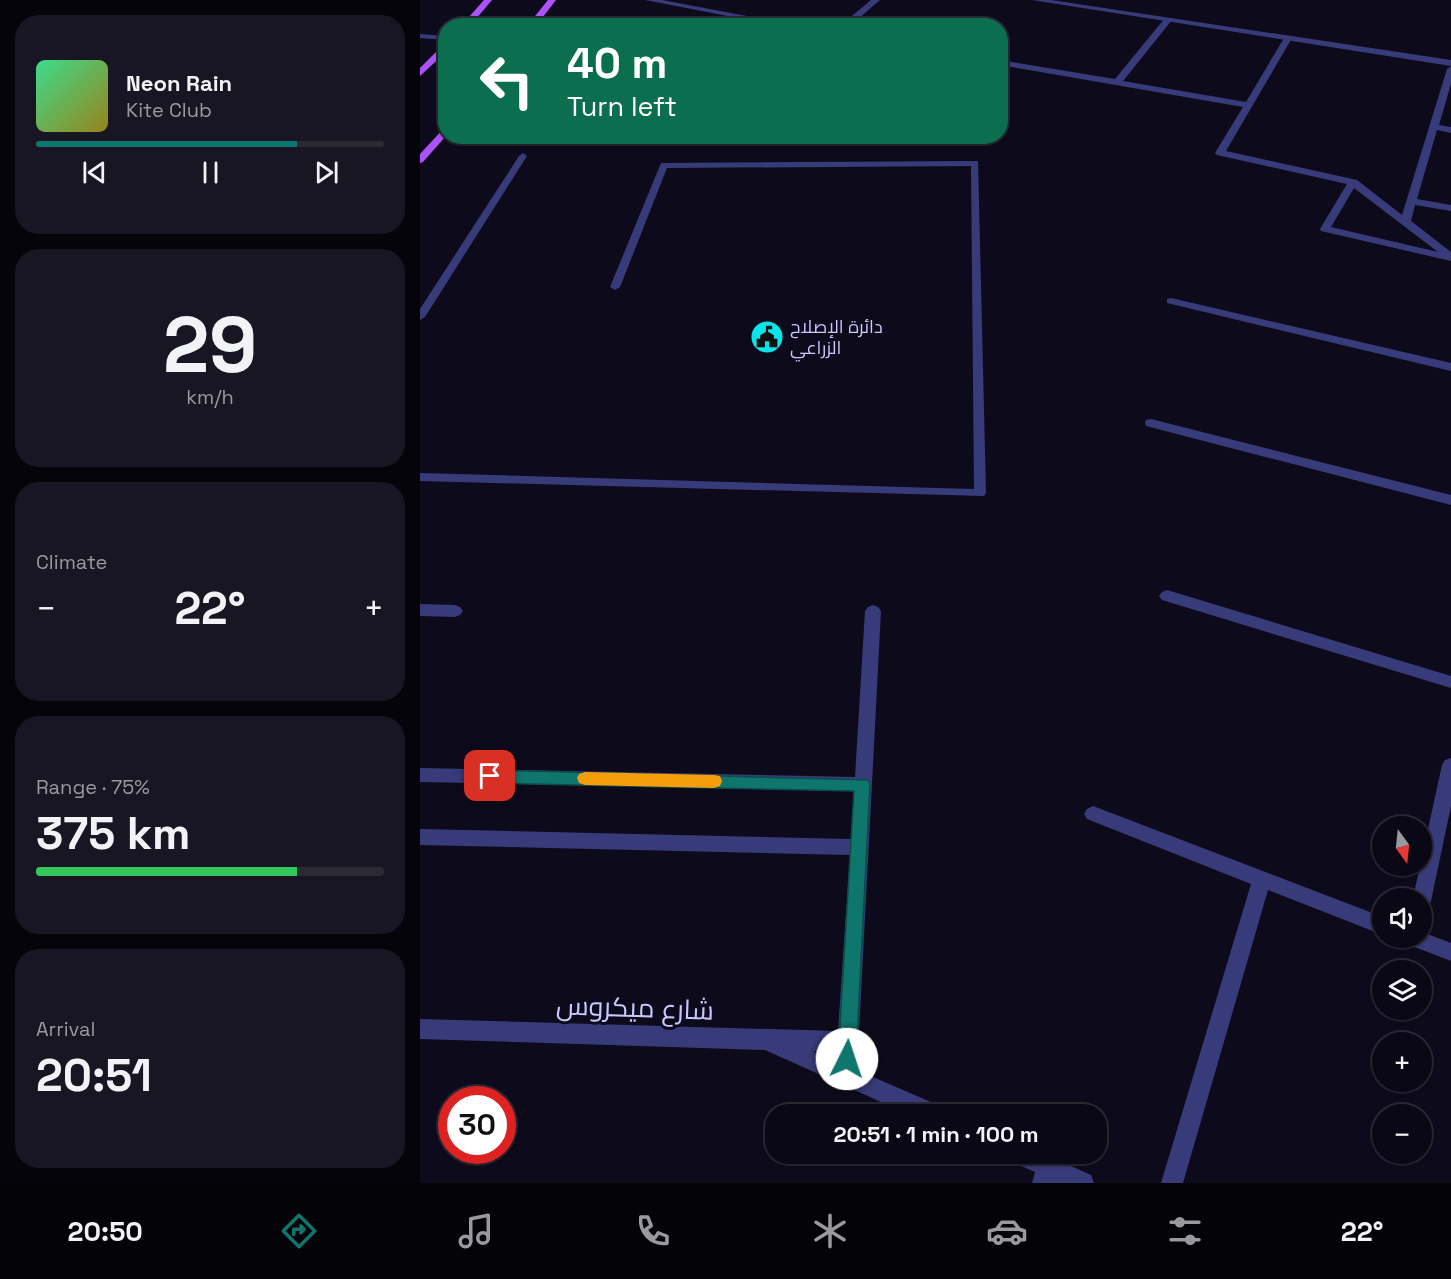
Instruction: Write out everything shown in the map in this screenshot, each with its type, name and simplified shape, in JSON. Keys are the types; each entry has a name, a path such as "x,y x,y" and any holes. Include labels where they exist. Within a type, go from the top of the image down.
{"main road":[{"path":"472,18 488,0"},
{"path":"537,18 552,0"},
{"path":"420,74 438,55"},
{"path":"420,160 438,139"}],"street":[{"path":"649,0 751,18"},
{"path":"701,9 717,0"},
{"path":"854,18 876,0"},
{"path":"1036,0 1451,63"},
{"path":"1117,82 1168,20"},
{"path":"420,36 438,37"},
{"path":"1288,38 1220,153 1353,182 1451,258"},
{"path":"1008,63 1249,105"},
{"path":"1405,222 1451,69"},
{"path":"1433,127 1451,130"},
{"path":"1353,182 1325,229 1451,258"},
{"path":"1411,201 1451,208"},
{"path":"1171,301 1451,367"},
{"path":"1151,423 1451,500"},
{"path":"1167,596 1451,682"},
{"path":"420,610 455,611"},
{"path":"846,1076 873,611"},
{"path":"1425,888 1451,765"},
{"path":"420,775 862,784"},
{"path":"1094,814 1372,922"},
{"path":"420,837 859,847"},
{"path":"1172,1183 1262,879"},
{"path":"1432,945 1451,952"},
{"name":"شارع ميكروس","path":"420,1029 848,1042"},
{"path":"767,1041 909,1104"},
{"path":"1032,1164 1046,1175 1083,1183"}],"lane":[{"path":"420,317 523,156"},
{"path":"420,477 980,493 975,163 664,165 615,287"}],"slow traffic":[{"path":"585,778 714,781"}],"place":[{"name":"دائرة الإصلاح الزراعي","path":"767,337"}],"route":[{"path":"490,776 862,784 847,1059"}]}
